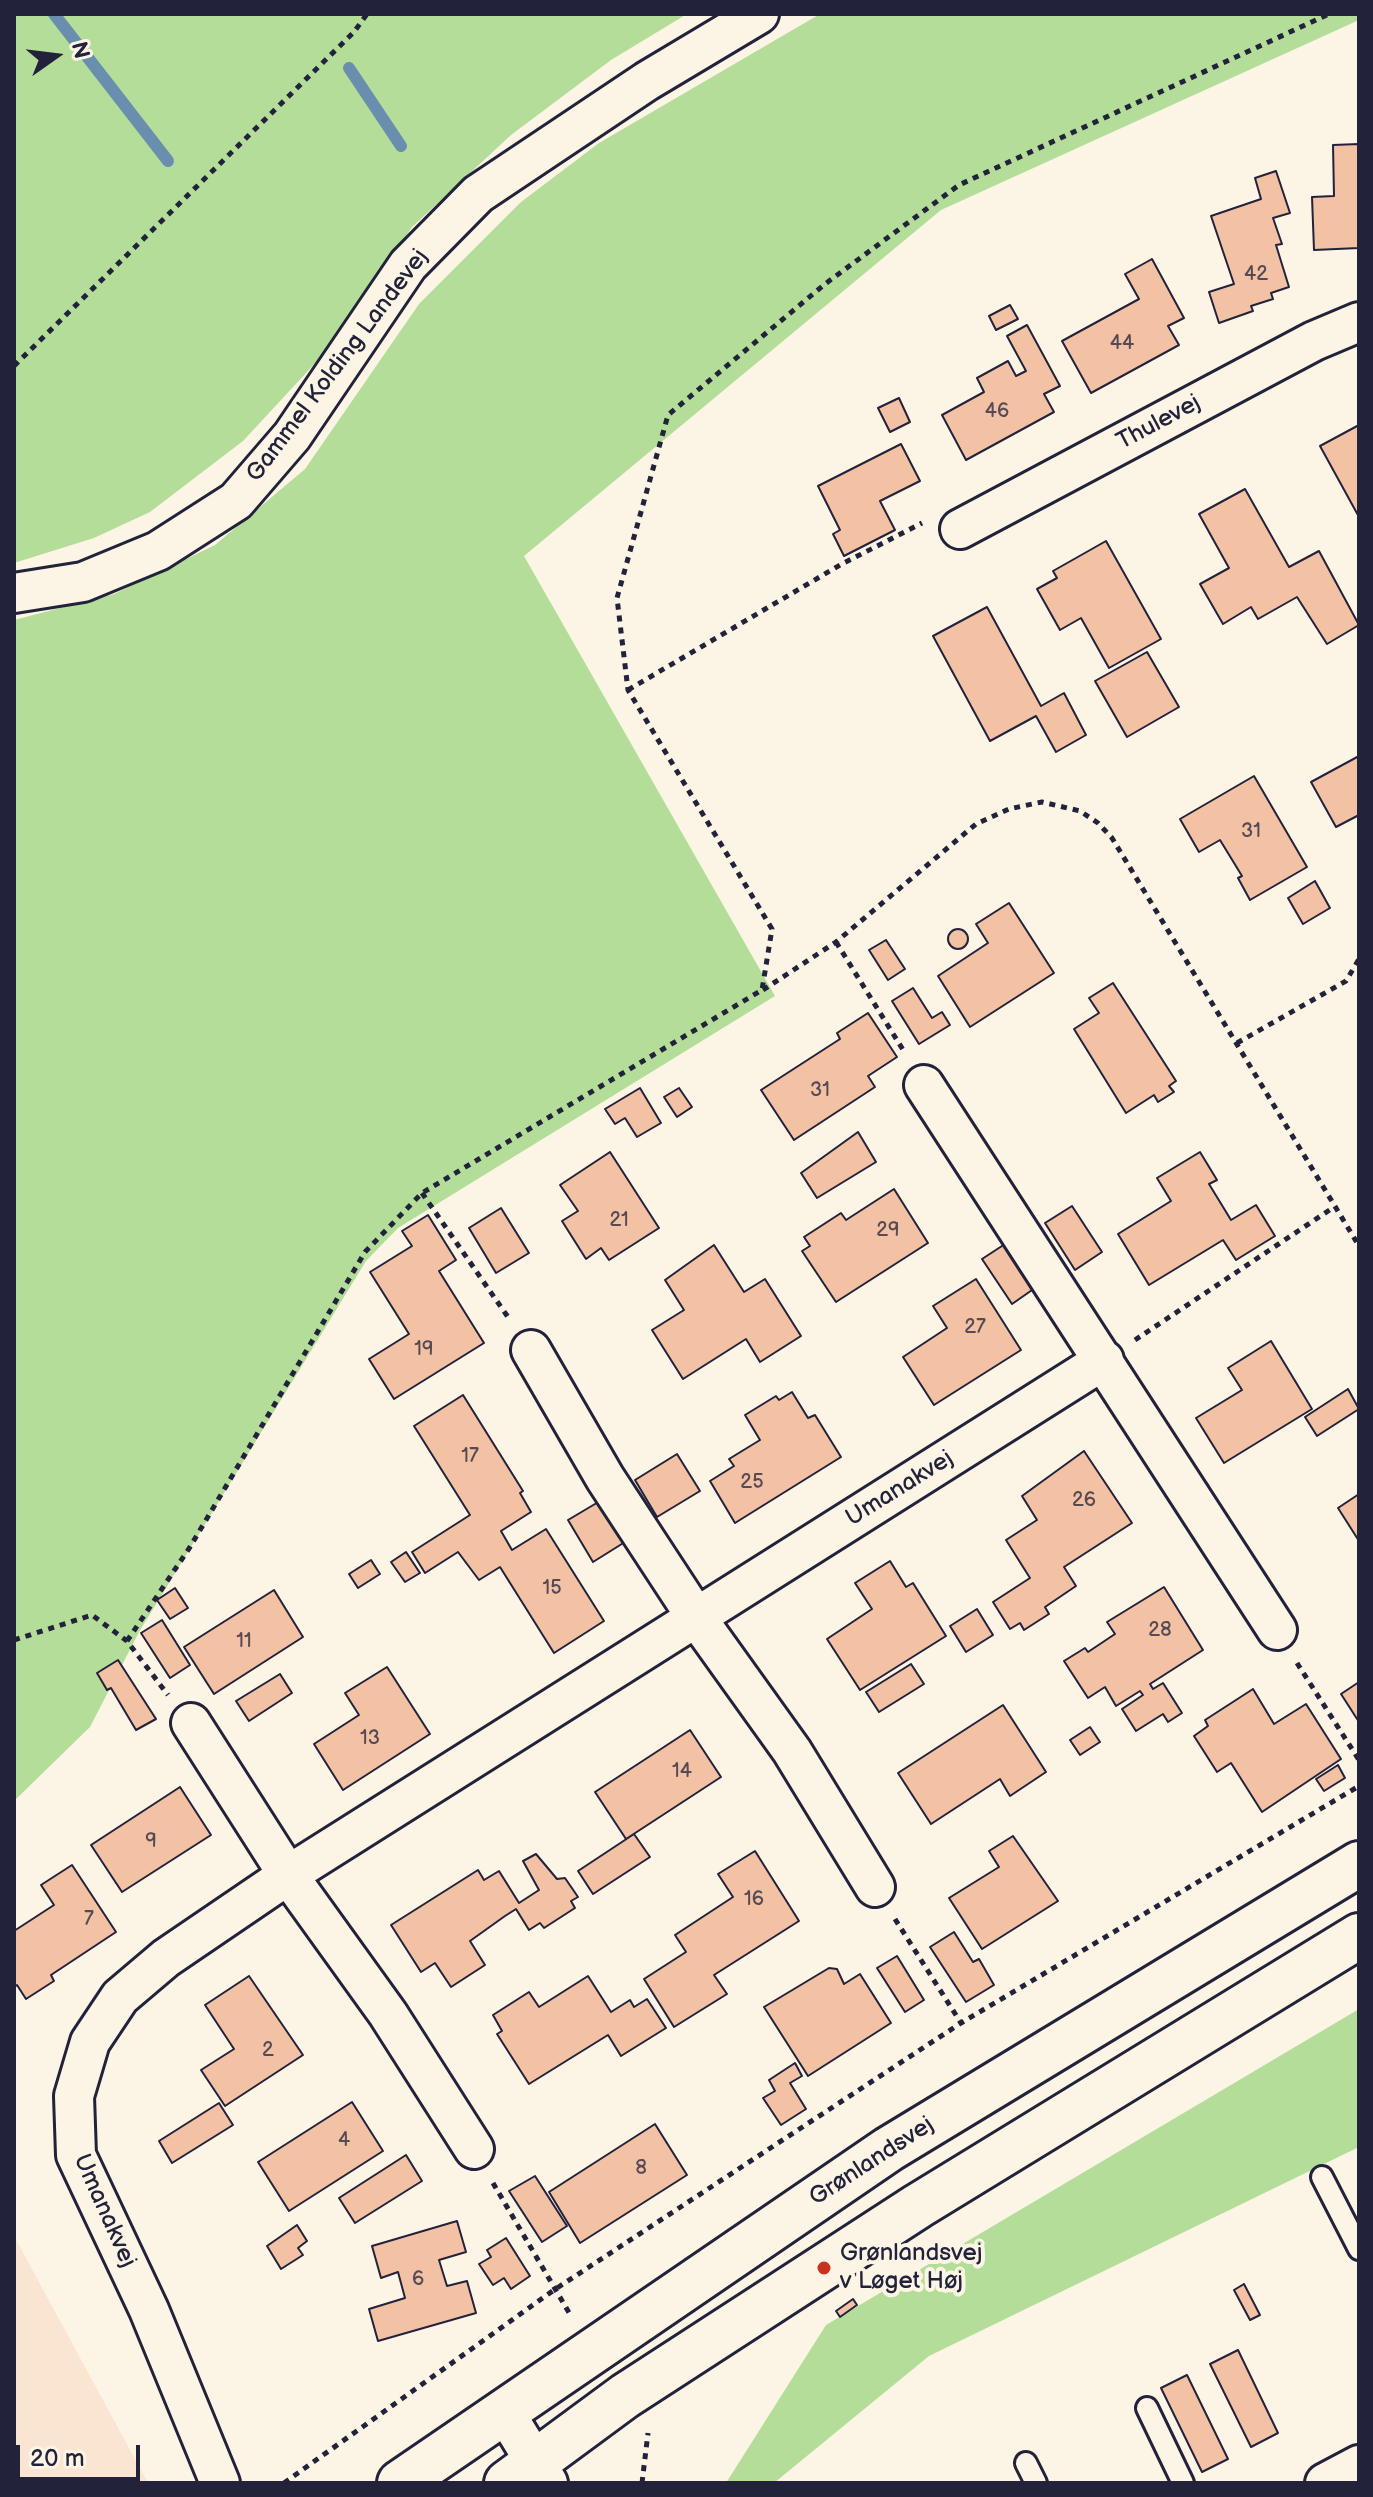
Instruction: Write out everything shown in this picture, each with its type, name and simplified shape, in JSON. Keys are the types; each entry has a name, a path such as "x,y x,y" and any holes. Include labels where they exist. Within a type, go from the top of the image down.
{"street":[{"name":"Gammel Kolding Landevej","path":"14,593 83,582 158,551 236,501 292,436 408,265 478,194 647,81 759,14"},
{"name":"Thulevej","path":"960,529 1314,341 1359,322"},
{"path":"924,1085 1277,1630"},
{"path":"531,1350 589,1451 696,1617 792,1751 875,1887"},
{"name":"Umanakvej","path":"220,2483 149,2310 76,2155 74,2096 90,2042 120,1997 166,1958 288,1875 1104,1360"},
{"path":"191,1723 288,1875 388,2014 474,2149"},
{"name":"Grønlandsvej","path":"400,2483 889,2149 1359,1864"},
{"path":"504,2411 530,2477 625,2396 918,2206 1359,1936"},
{"path":"1325,2483 1359,2465"}],"lane":[{"path":"1322,2177 1359,2249"},
{"path":"1147,2408 1183,2483"},
{"path":"1026,2463 1036,2483"}],"path":[{"path":"14,366 354,32 367,14"},
{"path":"762,990 772,929 628,690 617,598 668,415 825,284 959,185 1329,14"},
{"path":"628,690 840,565 923,523 960,529"},
{"path":"127,1641 190,1547 365,1252 422,1193 762,990 836,942 976,824 1009,809 1042,802 1070,807 1098,823 1112,838 1359,1246"},
{"path":"836,942 924,1085"},
{"path":"1237,1043 1346,981 1359,959"},
{"path":"422,1193 531,1350"},
{"path":"1104,1360 1334,1207"},
{"path":"14,1640 92,1615 127,1641 191,1723"},
{"path":"1277,1630 1359,1760"},
{"path":"284,2483 554,2290 961,2023 1359,1786"},
{"path":"875,1887 961,2023"},
{"path":"474,2149 573,2320"},
{"path":"642,2483 649,2436 644,2425"}],"shaded area":[{"path":"14,2236 148,2483 14,2483"}],"green space":[{"path":"14,14 687,14 611,60 511,135 412,227 332,345 243,441 150,512 94,538 14,563"},
{"path":"820,14 1359,14 1359,20 941,210 524,556 775,996 398,1228 366,1261 139,1632 90,1727 14,1801 14,620 114,594 215,545 305,469 419,304 521,202 599,143"},
{"path":"1359,2009 1359,2147 929,2356 774,2483 726,2483 826,2325"}],"building":[{"path":"1359,144 1359,248 1314,250 1312,197 1334,196 1333,145"},
{"path":"1276,171 1290,213 1273,218 1282,244 1276,245 1289,287 1271,293 1273,299 1251,306 1253,311 1219,323 1209,292 1234,284 1211,216 1261,199 1255,178"},
{"path":"1152,259 1184,318 1168,326 1179,345 1091,393 1062,341 1139,299 1125,274"},
{"path":"1010,305 1018,319 996,330 989,316"},
{"path":"1027,325 1060,386 1044,394 1054,412 966,460 942,415 984,392 977,378 1008,361 1016,376 1026,371 1007,336"},
{"path":"899,398 910,422 890,432 878,408"},
{"path":"1359,425 1359,517 1320,446"},
{"path":"901,444 920,481 880,501 895,530 844,556 833,534 840,530 818,486"},
{"path":"1245,489 1289,567 1319,551 1359,625 1327,644 1297,597 1258,619 1251,607 1223,624 1200,584 1229,568 1199,514"},
{"path":"1106,541 1161,639 1109,668 1081,618 1060,630 1037,589 1057,578 1053,571"},
{"path":"987,607 1041,706 1064,693 1086,735 1056,752 1036,716 990,741 933,636"},
{"path":"1147,652 1179,707 1127,737 1095,681"},
{"path":"1359,756 1359,815 1336,827 1311,782"},
{"path":"1254,776 1307,867 1250,900 1238,878 1242,876 1220,840 1199,852 1180,819"},
{"path":"1315,881 1330,908 1303,924 1288,898"},
{"path":"1009,903 1054,973 970,1027 938,976 988,943 976,924"},
{"path":"958,929 965,932 968,939 965,946 958,949 951,946 948,939 951,932"},
{"path":"886,940 905,969 888,980 869,950"},
{"path":"1113,983 1176,1081 1169,1086 1174,1092 1158,1102 1154,1095 1126,1113 1074,1029 1099,1013 1089,998"},
{"path":"913,988 932,1018 942,1012 950,1025 919,1044 892,1001"},
{"path":"868,1013 897,1057 868,1076 875,1087 794,1140 761,1090 840,1039 837,1033"},
{"path":"640,1088 661,1123 637,1137 625,1118 615,1124 605,1109"},
{"path":"679,1088 692,1107 677,1117 664,1097"},
{"path":"858,1132 876,1162 817,1198 801,1173"},
{"path":"610,1152 659,1228 609,1260 601,1248 586,1259 562,1221 578,1211 560,1185"},
{"path":"1200,1152 1217,1180 1209,1184 1231,1220 1256,1205 1275,1236 1236,1260 1223,1240 1149,1285 1118,1234 1171,1201 1157,1178"},
{"path":"894,1189 928,1243 836,1302 802,1251 810,1246 804,1237 841,1213 846,1220"},
{"path":"1072,1206 1102,1252 1075,1270 1045,1223"},
{"path":"501,1208 529,1253 496,1273 469,1228"},
{"path":"428,1215 456,1260 439,1271 484,1343 394,1399 369,1359 409,1334 370,1272 412,1246 402,1231"},
{"path":"1005,1244 1035,1288 1012,1304 982,1259"},
{"path":"714,1245 744,1292 765,1279 801,1336 760,1362 746,1339 683,1379 652,1330 684,1310 665,1280"},
{"path":"976,1279 1021,1350 934,1405 903,1357 947,1328 933,1306"},
{"path":"1271,1341 1312,1409 1224,1463 1196,1418 1242,1390 1228,1368"},
{"path":"1348,1389 1359,1409 1317,1436 1305,1417"},
{"path":"792,1392 808,1418 815,1415 841,1457 735,1523 710,1481 734,1466 729,1459 760,1440 745,1415 776,1396 779,1400"},
{"path":"463,1395 523,1491 520,1493 531,1512 501,1531 512,1550 546,1529 604,1621 554,1653 500,1567 479,1580 458,1552 425,1573 412,1552 470,1515 414,1426"},
{"path":"1084,1451 1132,1523 1064,1567 1076,1586 1045,1607 1049,1614 1024,1630 1020,1623 1010,1629 993,1602 1030,1578 1006,1540 1037,1520 1022,1496"},
{"path":"677,1454 700,1491 657,1517 635,1480"},
{"path":"1359,1494 1359,1541 1338,1508"},
{"path":"600,1501 625,1542 593,1562 568,1520"},
{"path":"406,1552 420,1573 405,1582 391,1562"},
{"path":"371,1560 380,1574 358,1588 349,1574"},
{"path":"890,1561 906,1587 913,1583 946,1636 860,1690 827,1639 872,1609 855,1583"},
{"path":"1164,1587 1203,1650 1150,1684 1153,1689 1163,1683 1182,1713 1168,1722 1163,1714 1136,1731 1122,1709 1143,1695 1140,1691 1116,1706 1105,1687 1088,1698 1064,1661 1085,1648 1088,1652 1115,1634 1107,1622"},
{"path":"175,1588 188,1608 170,1619 157,1600"},
{"path":"274,1590 303,1637 214,1694 184,1647"},
{"path":"977,1609 993,1635 966,1652 950,1626"},
{"path":"162,1620 190,1665 170,1678 141,1633"},
{"path":"118,1660 156,1719 136,1730 111,1688 107,1690 97,1673"},
{"path":"911,1664 924,1684 879,1712 866,1692"},
{"path":"387,1667 430,1734 343,1790 314,1744 359,1715 345,1693"},
{"path":"280,1674 292,1693 249,1721 236,1701"},
{"path":"1359,1682 1359,1722 1341,1694"},
{"path":"1253,1689 1274,1724 1306,1704 1341,1759 1262,1812 1231,1763 1217,1772 1194,1736 1208,1726 1205,1720"},
{"path":"1003,1705 1046,1772 1010,1796 1000,1779 931,1824 898,1773"},
{"path":"1090,1727 1100,1742 1080,1755 1070,1740"},
{"path":"690,1730 721,1777 626,1839 595,1792"},
{"path":"1338,1765 1345,1778 1324,1791 1316,1779"},
{"path":"180,1787 211,1835 122,1892 91,1845"},
{"path":"634,1834 650,1857 593,1894 578,1871"},
{"path":"1013,1836 1058,1901 982,1949 949,1898 999,1867 989,1851"},
{"path":"755,1851 799,1921 714,1975 727,1994 674,2027 644,1979 686,1952 675,1935 733,1897 718,1874"},
{"path":"536,1854 557,1879 565,1878 578,1897 571,1901 575,1908 544,1928 540,1923 529,1930 516,1909 505,1916 470,1941 485,1965 451,1987 435,1963 421,1972 391,1925 478,1870 484,1880 499,1871 519,1903 539,1890 523,1861"},
{"path":"72,1865 116,1932 51,1975 54,1981 26,1999 17,1985 14,1987 14,1931 54,1905 41,1885"},
{"path":"954,1932 973,1962 979,1959 994,1985 966,2002 930,1947"},
{"path":"897,1956 924,2000 905,2012 877,1968"},
{"path":"829,1968 837,1969 844,1984 860,1974 891,2023 808,2076 764,2007"},
{"path":"249,1976 303,2055 225,2106 201,2070 234,2049 205,2005"},
{"path":"588,1976 611,2012 630,2000 634,2007 647,1999 666,2028 621,2056 608,2035 529,2084 497,2034 502,2031 493,2015 529,1992 539,2007"},
{"path":"795,2063 802,2076 790,2083 806,2109 781,2125 763,2098 775,2091 769,2080"},
{"path":"352,2102 383,2151 289,2211 258,2162"},
{"path":"219,2103 233,2125 172,2163 159,2141"},
{"path":"655,2124 687,2175 580,2243 549,2192"},
{"path":"406,2155 422,2181 355,2223 339,2198"},
{"path":"535,2176 567,2226 542,2242 509,2191"},
{"path":"457,2221 466,2252 439,2260 447,2286 467,2281 476,2313 378,2341 369,2309 405,2298 398,2272 381,2278 372,2246"},
{"path":"297,2225 307,2241 298,2248 303,2255 281,2269 267,2246"},
{"path":"506,2238 530,2276 511,2289 504,2278 493,2285 479,2264 491,2257 487,2250"},
{"path":"1244,2284 1260,2315 1250,2320 1234,2290"},
{"path":"853,2299 857,2305 840,2317 836,2311"},
{"path":"1238,2350 1278,2433 1251,2447 1210,2364"},
{"path":"1187,2375 1228,2459 1202,2472 1161,2388"}],"waterway":[{"path":"54,14 168,161"},
{"path":"349,68 401,146"}],"place":[{"name":"Grønlandsvej v Løget Høj","path":"824,2268"}]}
